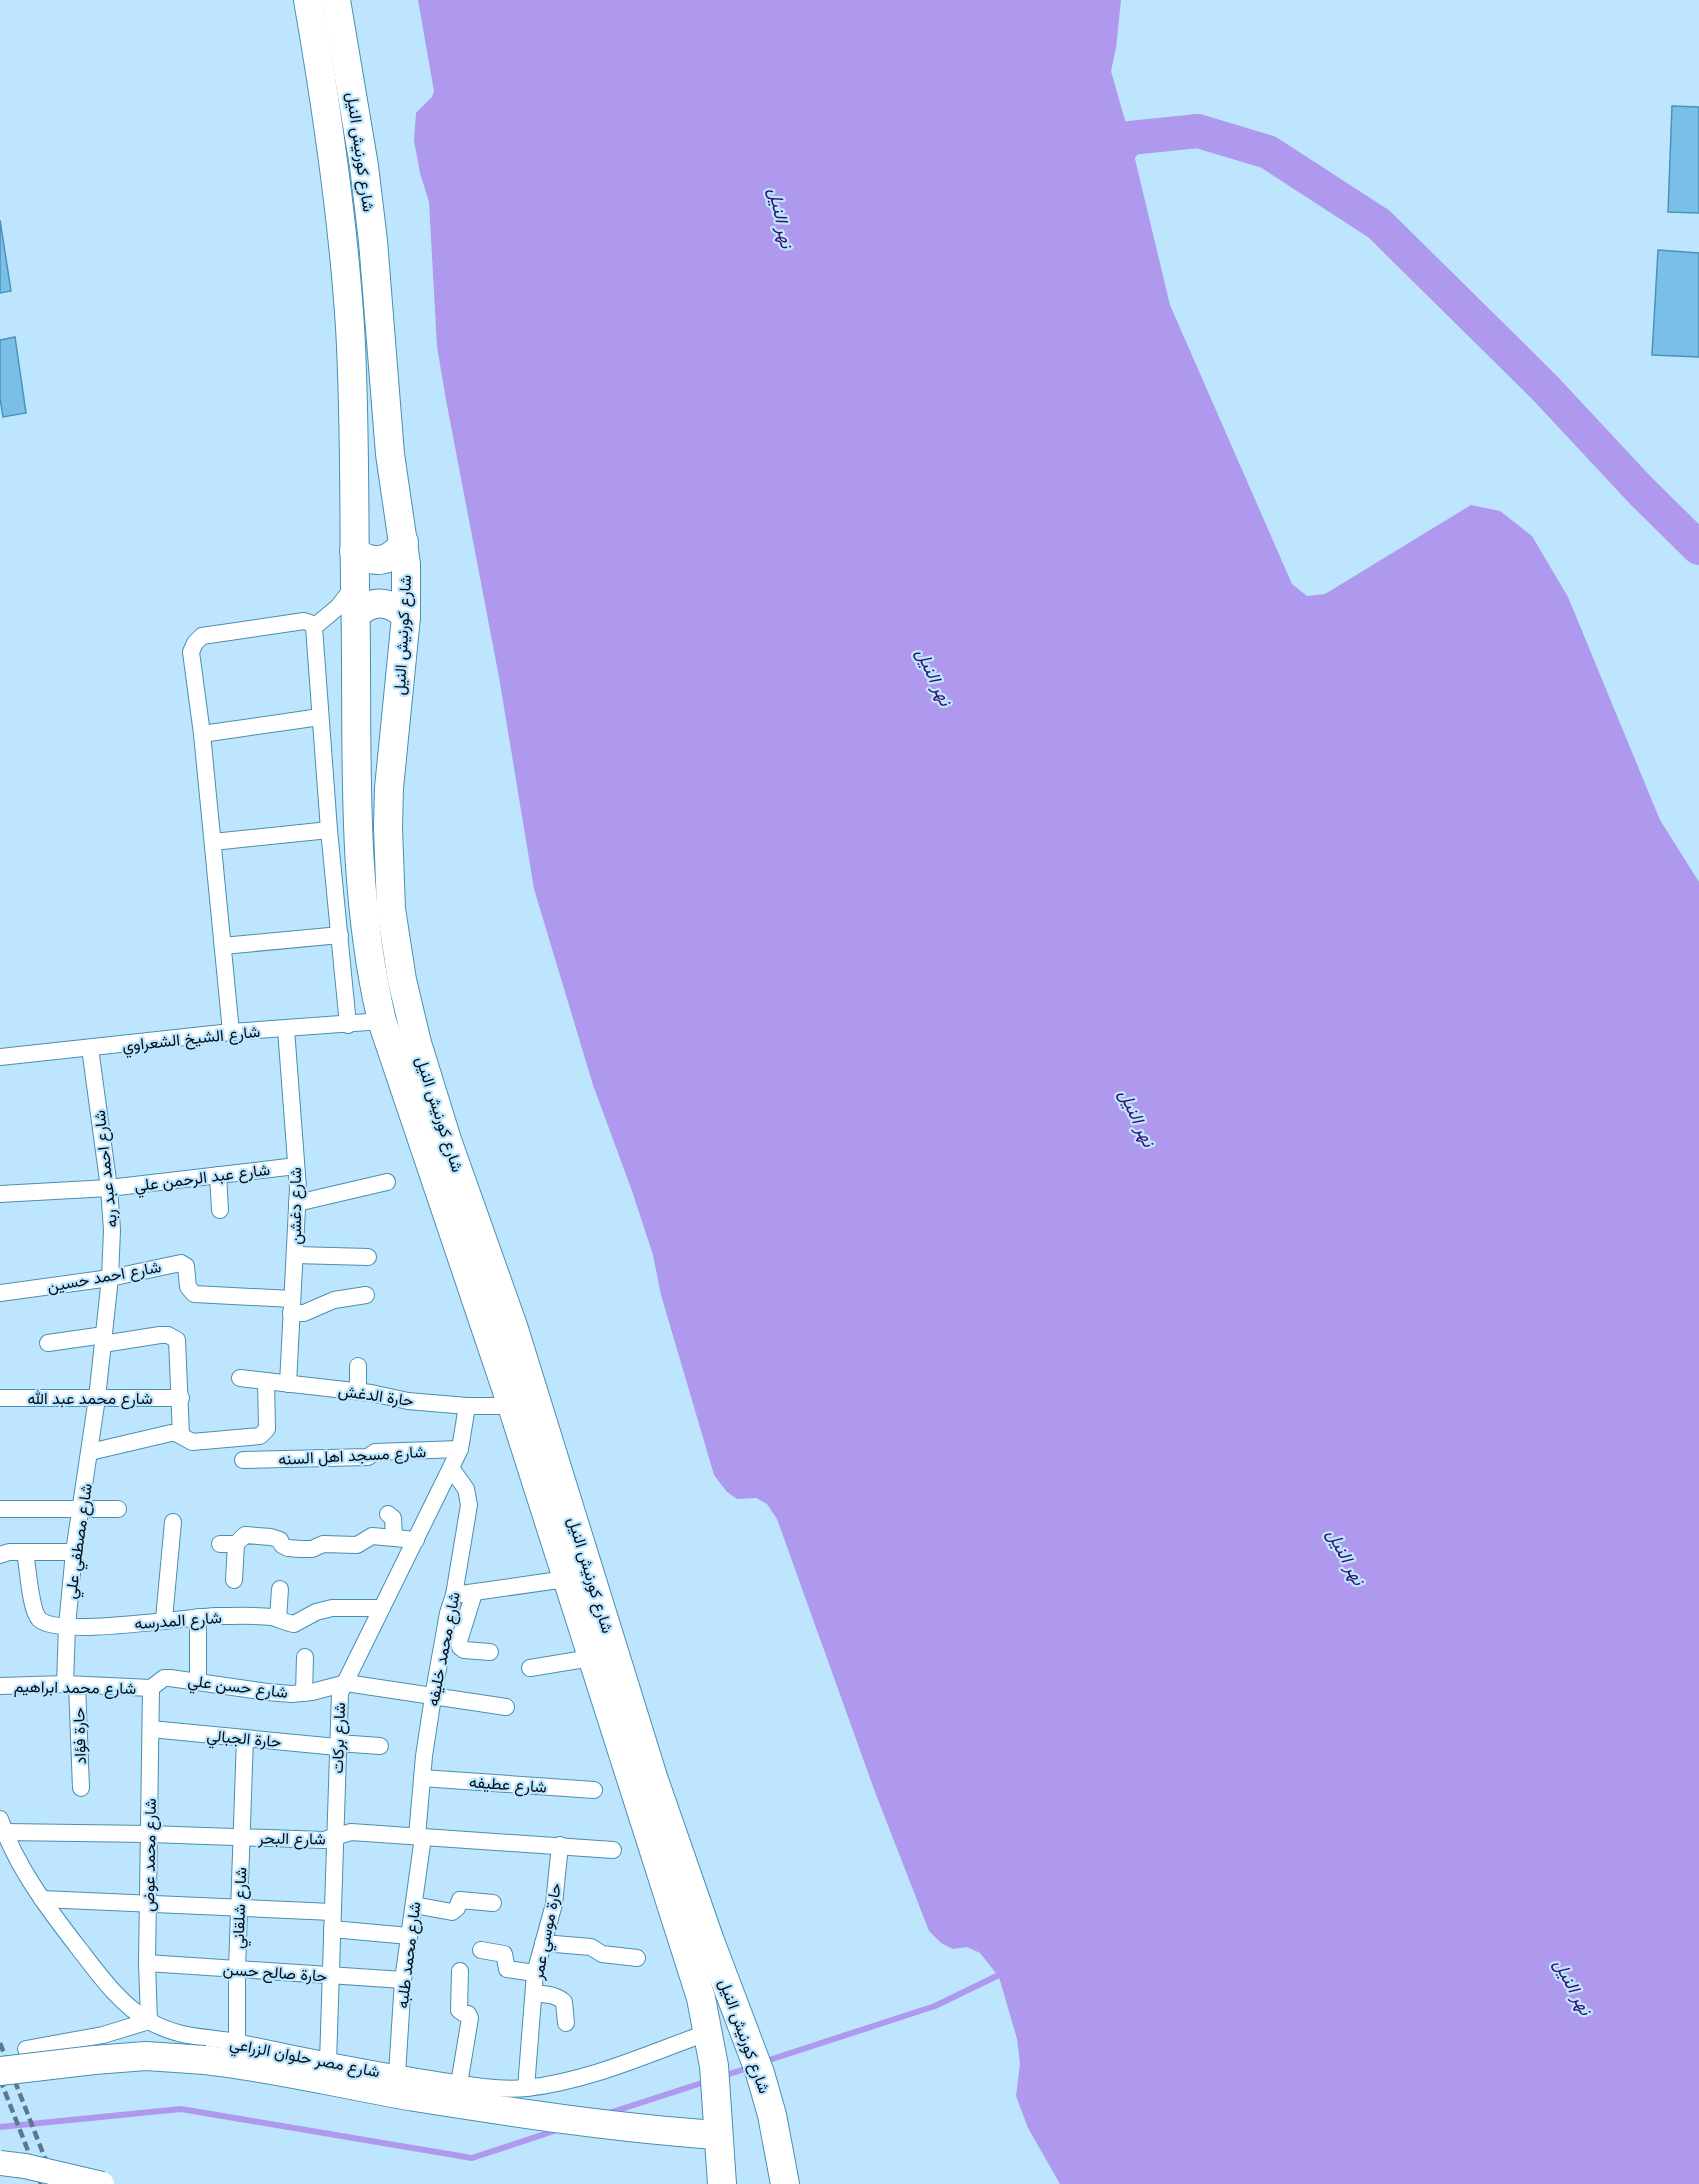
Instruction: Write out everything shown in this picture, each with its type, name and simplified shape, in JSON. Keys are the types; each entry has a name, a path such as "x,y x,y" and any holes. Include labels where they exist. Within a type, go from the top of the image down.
{"highway":[{"name":"شارع كورنيش النيل","path":"308,0 326,102 345,265 352,394 359,859 374,981 382,1021 512,1406 701,1998 709,2032 717,2101 717,2135 722,2184"},
{"name":"شارع كورنيش النيل","path":"336,0 367,187 381,316 390,454 404,542 406,617 389,788 388,828 391,909 409,1012 447,1140 517,1338 653,1777 710,1941 760,2073 772,2115 785,2184"},
{"path":"354,551 362,558 382,561 399,551 404,542"},
{"path":"356,615 372,604 381,603 399,609 406,617"},
{"path":"0,2072 146,2056 205,2060 259,2066 416,2097 617,2127 717,2135"}],"main road":[{"path":"0,2163 25,2166 102,2184"}],"street":[{"path":"314,627 339,607 355,585"},
{"path":"231,1032 202,734 191,652 195,643 202,636 304,621 314,627 329,830 348,1025"},
{"path":"202,734 320,717"},
{"path":"213,842 329,830"},
{"path":"224,946 340,935"},
{"name":"شارع الشيخ الشعراوي","path":"0,1057 231,1032 382,1021"},
{"name":"شارع دغشن","path":"286,1029 297,1203 288,1384"},
{"name":"شارع احمد عبد ربه","path":"90,1048 109,1188 112,1230 110,1278 97,1398"},
{"name":"شارع عبد الرحمن علي","path":"0,1194 109,1188 296,1166"},
{"path":"218,1174 220,1210"},
{"path":"297,1203 387,1182"},
{"path":"295,1255 368,1257"},
{"name":"شارع احمد حسين","path":"0,1293 110,1278 181,1263 186,1266 188,1287 194,1294 292,1306"},
{"path":"292,1306 304,1313 334,1300 366,1295"},
{"path":"48,1343 160,1335 173,1337 177,1340 181,1435"},
{"path":"358,1366 358,1392"},
{"name":"حارة الدغش","path":"240,1378 358,1392 408,1401 467,1406 512,1406"},
{"path":"90,1452 168,1433 181,1435 192,1442 260,1436 267,1429 266,1382"},
{"name":"شارع محمد عبد الله","path":"0,1398 180,1398"},
{"name":"شارع مصطفي علي","path":"71,1684 67,1626 74,1552 97,1398"},
{"name":"شارع بركات","path":"328,2062 339,1697 460,1449 467,1406"},
{"name":"شارع مسجد اهل السنه","path":"243,1460 368,1457 375,1452 460,1449"},
{"name":"شارع محمد خليفه","path":"420,1837 422,1778 433,1697 448,1613 454,1595 469,1498 466,1489 451,1468"},
{"path":"0,1509 118,1509"},
{"path":"388,1514 393,1518 394,1538"},
{"path":"164,1619 173,1522"},
{"path":"234,1580 228,1544 245,1535 271,1537 279,1540 288,1548 300,1549 312,1549 323,1544 361,1545 372,1536 416,1540"},
{"path":"0,1555 9,1552 74,1552"},
{"name":"شارع المدرسه","path":"25,1552 34,1610 39,1619 47,1623 97,1628 164,1619 250,1617 278,1619 294,1624 316,1612 332,1608 382,1608"},
{"path":"454,1595 566,1579"},
{"path":"278,1619 280,1589"},
{"path":"474,1593 459,1641 460,1647 464,1650 490,1652"},
{"path":"198,1617 198,1682"},
{"path":"304,1656 304,1693"},
{"path":"530,1668 591,1658"},
{"name":"شارع حسن علي","path":"151,1688 164,1678 267,1692 304,1693 346,1683 506,1707"},
{"name":"شارع محمد ابراهيم","path":"0,1686 71,1684 151,1688"},
{"name":"حارة فؤاد","path":"71,1684 81,1788"},
{"name":"شارع محمد عوض","path":"149,2021 147,1963 151,1688"},
{"name":"حارة الجبالي","path":"150,1729 337,1745 380,1746"},
{"name":"شارع شلقاني","path":"237,2042 237,1969 245,1738"},
{"name":"شارع عطيفه","path":"422,1778 594,1790"},
{"name":"شارع مصر حلوان الزراعي","path":"2,1825 42,1899 100,1977 134,2011 166,2030 187,2036 237,2042 328,2062 459,2084 526,2088 599,2072 709,2032"},
{"name":"شارع البحر","path":"2,1825 242,1837 334,1838 351,1832 613,1850"},
{"name":"شارع محمد طلبه","path":"397,2074 403,1980 414,1905 420,1837"},
{"name":"حارة موسي عمر","path":"526,2088 535,1973 554,1904 560,1845"},
{"path":"42,1899 332,1912"},
{"path":"414,1905 452,1912 457,1908 460,1900 493,1903"},
{"path":"332,1929 409,1936"},
{"path":"543,1943 591,1947 608,1956 636,1958"},
{"path":"481,1950 504,1954 507,1968 535,1973"},
{"name":"حارة صالح حسن","path":"147,1963 403,1980"},
{"path":"459,2084 470,2018 468,2014 459,2010 460,1971"},
{"path":"534,1994 560,1998 564,2002 566,2023"},
{"path":"26,2049 103,2034 149,2021"}],"water":[{"name":"نهر النيل","path":"418,0 1121,0 1111,71 1130,138 1170,305 1292,584 1307,596 1325,594 1471,505 1500,511 1532,536 1568,597 1660,820 1699,882 1699,2184 1060,2184 1028,2128 1016,2096 1020,2064 1017,2039 999,1977 980,1953 967,1947 953,1949 941,1943 929,1931 875,1792 777,1519 767,1504 756,1498 737,1499 727,1492 714,1475 661,1295 653,1255 593,1085 534,889 499,677 437,347 429,202 420,173 414,141 416,113 432,97 434,91"}],"building":[{"path":"1672,106 1699,107 1699,213 1668,212"},
{"path":"0,220 11,291 0,293"},
{"path":"1658,250 1699,253 1699,357 1652,355"},
{"path":"15,337 26,413 3,417 0,398 0,340"}],"waterway":[{"path":"1099,171 1130,138 1198,131 1268,152 1379,224 1544,387 1642,492 1699,548"},
{"path":"763,2062 935,2006 1003,1973"},
{"path":"723,2076 751,2067"},
{"path":"609,2113 708,2081"},
{"path":"0,2127 181,2109 472,2158 560,2129"}],"railway":[{"path":"0,2043 55,2184"},
{"path":"0,2079 41,2184"}]}
